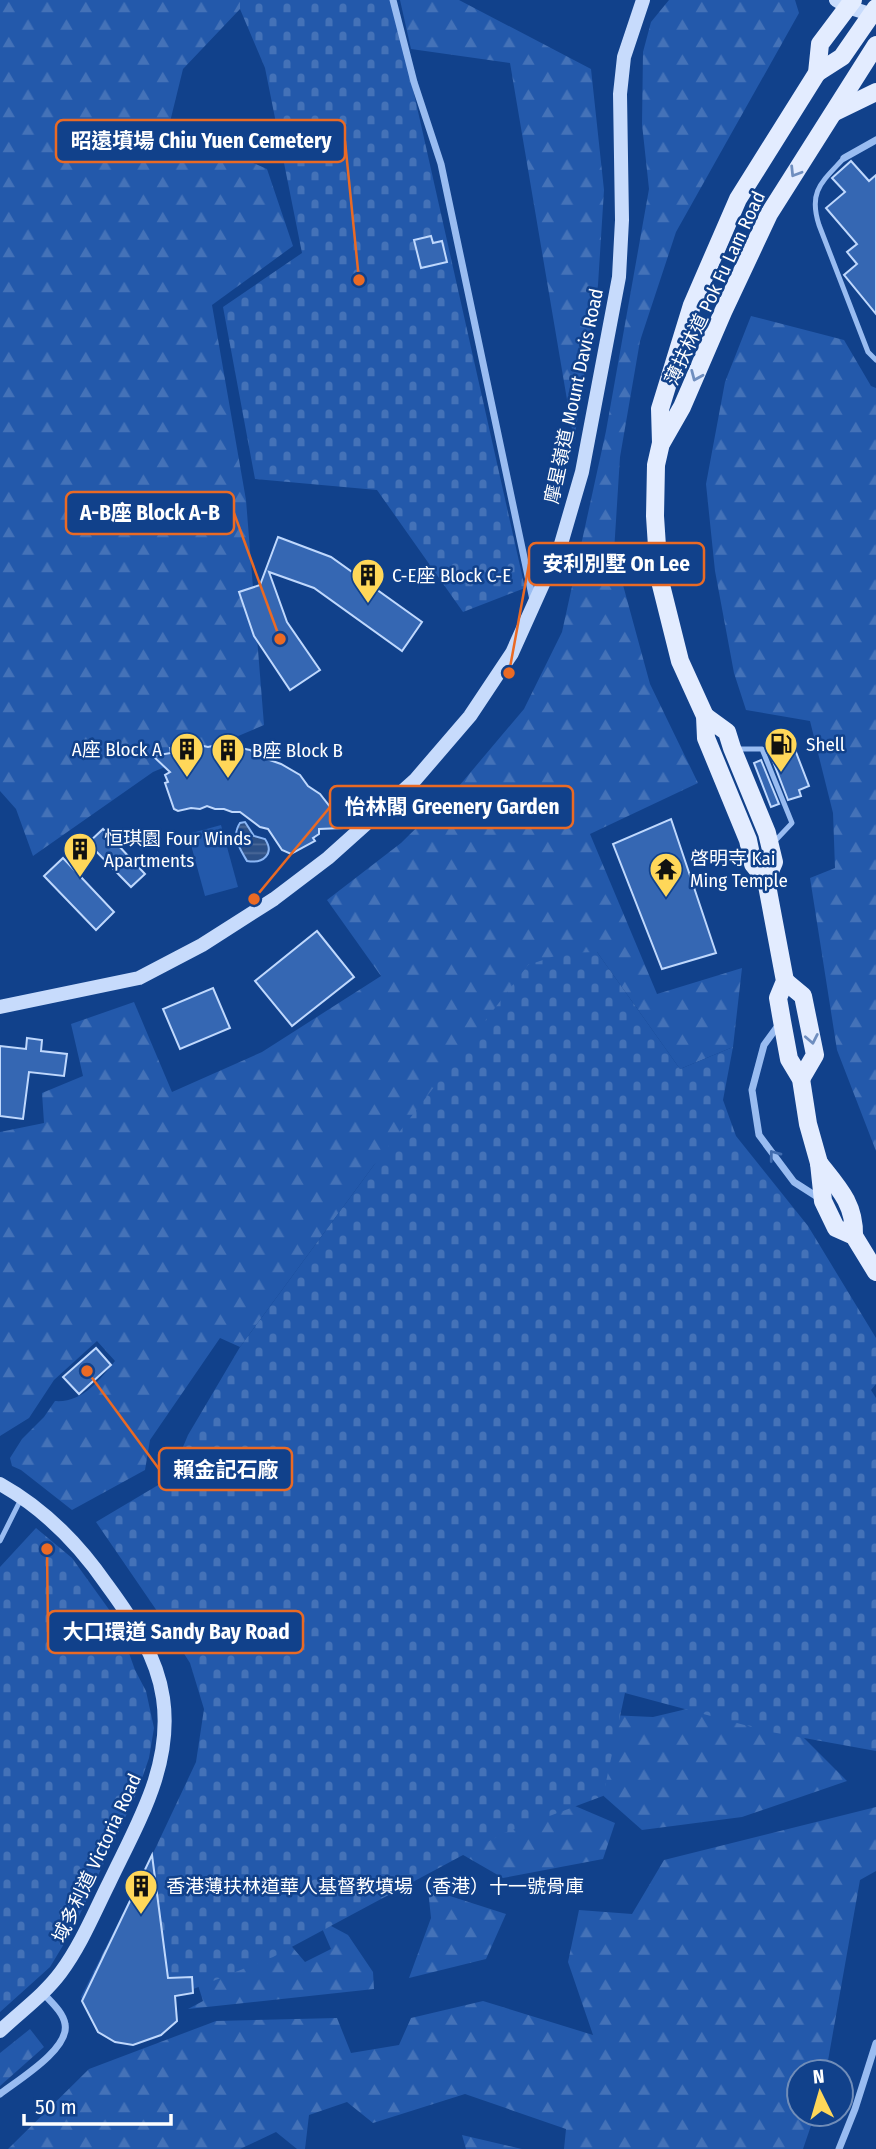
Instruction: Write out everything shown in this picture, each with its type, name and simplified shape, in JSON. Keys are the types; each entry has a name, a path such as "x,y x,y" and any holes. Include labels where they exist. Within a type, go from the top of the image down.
{"main road":[{"name":"薄扶林道 Pok Fu Lam Road","path":"860,6 820,44 817,72 738,199 707,267 692,305 660,409 661,443 656,465 655,516 659,577 680,661 705,716 706,738 748,840 753,864 766,880 785,981 778,998 782,1021 789,1059 801,1079 808,1124 819,1163 823,1201 836,1228 854,1236 876,1272"},
{"name":"薄扶林道 Pok Fu Lam Road","path":"661,443 682,407 769,214 876,45"},
{"path":"832,114 876,92"},
{"name":"薄扶林道 Pok Fu Lam Road","path":"705,716 727,732 767,832 774,862 766,880"},
{"name":"薄扶林道 Pok Fu Lam Road","path":"785,981 803,996 815,1055 801,1079"},
{"name":"薄扶林道 Pok Fu Lam Road","path":"819,1163 844,1194 855,1219 854,1236"}],"street":[{"path":"393,0 414,82 441,163 534,605"},
{"name":"摩星嶺道 Mount Davis Road","path":"0,1007 139,978 202,945 274,900 328,859 415,780 470,716 512,653 561,544 582,472 619,277 622,219 620,94 624,57 643,0"},
{"path":"844,158 876,140"},
{"path":"782,1021 764,1045 752,1090 758,1135 794,1182 823,1201"},
{"name":"域多利道 Victoria Road","path":"0,1484 54,1521 95,1567 130,1618 159,1676 165,1721 163,1755 143,1812 74,1954 43,1993 0,2031"},
{"path":"0,2094 55,2051 64,2038 66,2028 62,2016 43,1993"},
{"path":"839,2149 876,2043"}],"lane":[{"path":"844,158 818,187 814,207 868,352 876,360"},
{"path":"732,748 762,749 792,822 770,846"},
{"path":"0,1541 22,1497"}],"green space":[{"path":"0,0 240,0 240,9 183,69 169,126 267,169 293,246 212,305 246,500 264,725 153,772 33,856 16,809 0,791"},
{"path":"240,0 393,0 525,588 463,612 377,490 255,479 223,307 302,253 265,68 240,9"},
{"path":"400,0 459,0 591,69 604,190 598,285 574,441 510,63 411,49"},
{"path":"669,0 795,0 799,13 676,232 640,341 620,457 614,552 650,684 698,783 590,834 657,994 742,968 733,1047 680,1069 597,952 374,1165 240,1347 220,1338 150,1440 145,1470 72,1510 12,1466 10,1458 22,1439 44,1417 55,1401 65,1401 82,1394 96,1383 115,1361 97,1341 54,1380 29,1418 0,1436 0,1132 44,1123 42,1093 83,1076 71,1024 134,1002 172,1092 262,1052 381,976 327,900 401,843 459,786 524,709 562,632 606,431 649,189 642,124 643,52 651,22"},
{"path":"751,316 844,340 871,386 876,388 876,1151 837,1050 810,878 835,868 833,813 810,721 746,710 734,673 715,571 706,484 725,382"},
{"path":"221,825 238,887 205,896 188,834"},
{"path":"597,952 680,1069 733,1047 723,1100 736,1136 808,1226 876,1338 876,1384 871,1390 876,1398 876,1751 771,1732 625,1693 603,1796 504,1833 273,1957 176,1996 163,2015 142,2028 98,2033 81,1997 196,1762 204,1709 190,1663 96,1522 170,1478 188,1435 240,1347 374,1165 528,965 564,953"},
{"path":"36,1528 72,1558 118,1622 135,1670 146,1691 154,1728 149,1758 138,1790 73,1929 50,1967 0,2012 0,1567"},
{"path":"758,1692 847,1781 742,1817 642,1830 590,1784 587,1714 653,1717"},
{"path":"561,1800 615,1823 603,1859 503,1878 451,1848"},
{"path":"876,1807 876,1871 860,1880 828,2058 785,2058 785,2128 810,2128 803,2149 564,2149 566,2129 465,2094 373,2123 347,2102 309,2115 305,2149 297,2149 276,2132 240,2149 8,2149 89,2069 216,2021 337,2018 351,2053 399,2045 411,2018 483,2001 593,2035 568,1962 579,1910 632,1914 664,1860"},
{"path":"428,1889 506,1914 486,1959 409,1978 431,1918"},
{"path":"318,1919 348,1935 373,1972 374,1989 188,2009 203,2001 191,1963 282,1935 305,1962 331,1949"},
{"path":"30,2029 44,2047 0,2086 0,2053"},
{"path":"462,2135 522,2149 466,2149"}],"shaded area":[{"path":"245,822 254,836 265,839 268,844 266,857 258,861 247,861 236,838 237,828 240,823"}],"building":[{"path":"851,161 869,181 876,175 876,314 844,275 857,264 847,252 857,244 826,208 845,192 832,178"},
{"path":"431,236 433,243 442,241 447,262 421,268 414,240"},
{"path":"278,537 331,557 422,622 402,651 314,588 269,572 287,622 320,670 290,690 254,636 239,592 260,585"},
{"path":"194,744 208,747 221,744 250,750 281,764 300,775 308,786 320,794 334,812 331,815 342,828 319,829 319,834 313,838 315,841 291,854 282,850 268,829 260,827 240,812 207,806 178,811 174,809 165,783 168,782 165,775 170,772 153,756 171,753 170,748"},
{"path":"794,747 809,786 799,790 801,796 788,800 771,756"},
{"path":"761,760 779,804 771,807 754,763"},
{"name":"啓明寺 Kai Ming Temple","path":"671,819 716,953 662,969 613,844"},
{"path":"103,829 145,874 131,887 88,843"},
{"path":"63,858 114,912 96,930 44,876"},
{"path":"317,931 354,977 292,1026 255,981"},
{"path":"213,988 230,1028 180,1049 163,1009"},
{"path":"27,1038 42,1040 41,1051 67,1054 64,1076 29,1072 23,1119 0,1116 0,1046 26,1049"},
{"path":"96,1348 111,1365 79,1394 63,1377"},
{"name":"香港薄扶林道華人基督教墳場（香港）十一號骨庫","path":"152,1855 168,1978 192,1977 193,1993 175,1996 177,2021 161,2035 133,2045 115,2042 98,2032 82,2001"}],"place":[{"name":"昭遠墳場 Chiu Yuen Cemetery","path":"359,280"},
{"name":"C-E座 Block C-E","path":"368,605"},
{"name":"A-B座 Block A-B","path":"280,639"},
{"name":"安利別墅 On Lee","path":"509,673"},
{"name":"Shell","path":"781,774"},
{"name":"A座 Block A","path":"187,779"},
{"name":"B座 Block B","path":"228,780"},
{"name":"恒琪園 Four Winds Apartments","path":"80,879"},
{"name":"怡林閣 Greenery Garden","path":"254,899"},
{"name":"啓明寺 Kai Ming Temple","path":"666,899"},
{"name":"賴金記石廠","path":"87,1371"},
{"name":"大口環道 Sandy Bay Road","path":"47,1549"},
{"name":"香港薄扶林道華人基督教墳場（香港）十一號骨庫","path":"141,1916"}]}
